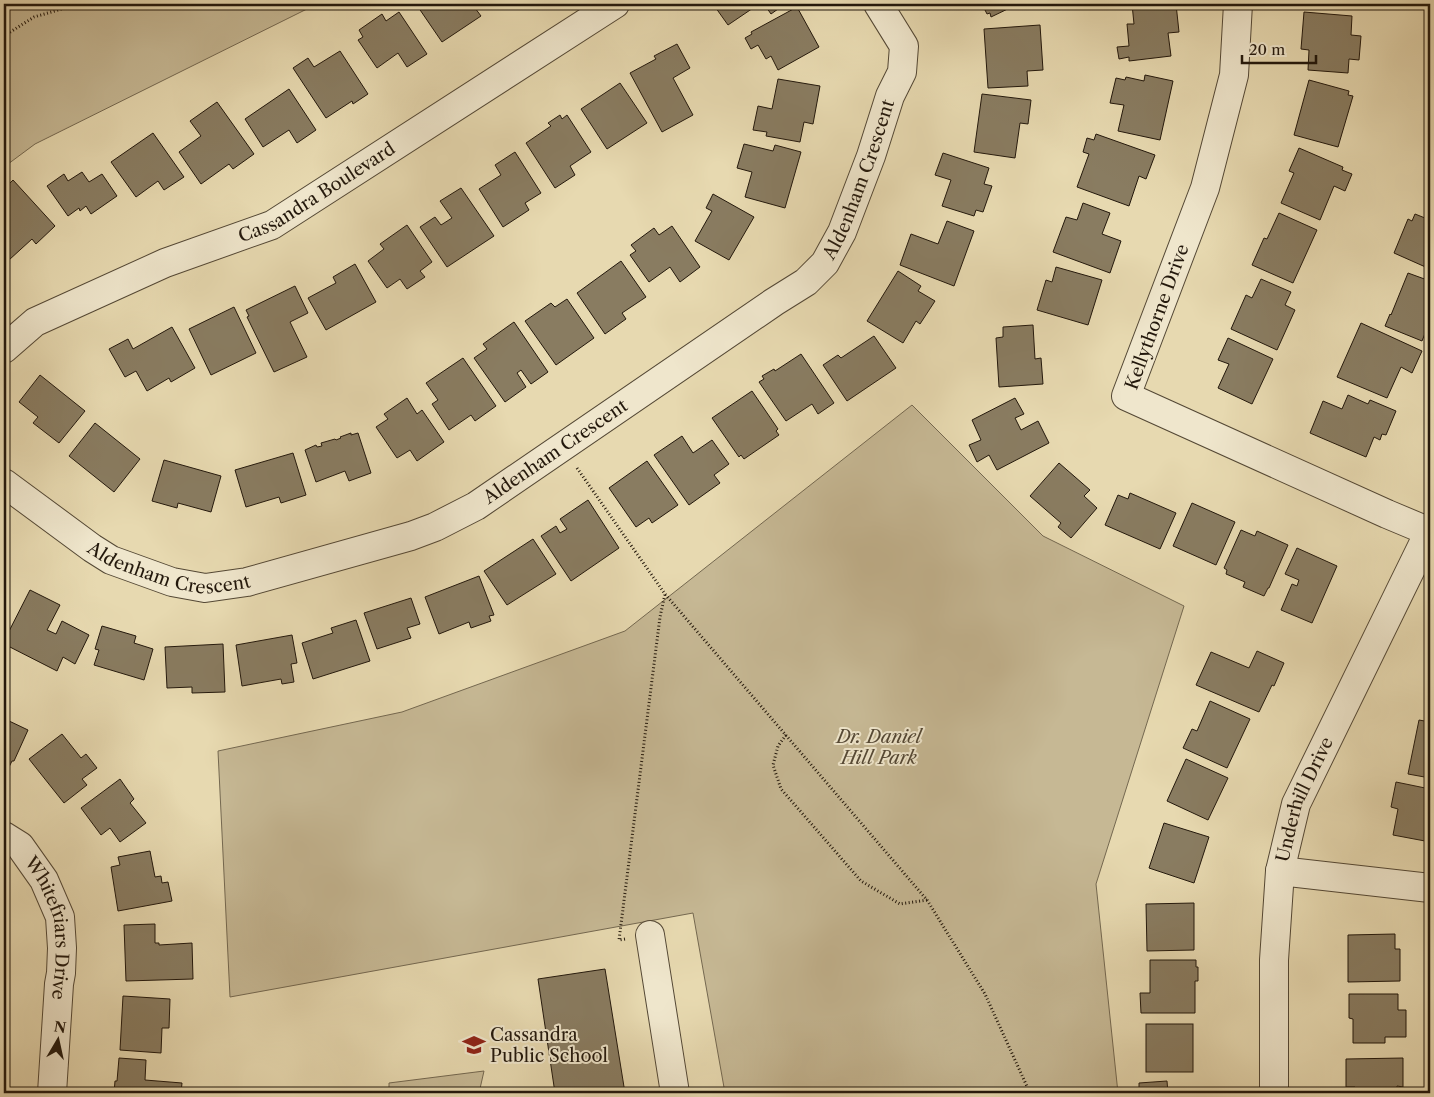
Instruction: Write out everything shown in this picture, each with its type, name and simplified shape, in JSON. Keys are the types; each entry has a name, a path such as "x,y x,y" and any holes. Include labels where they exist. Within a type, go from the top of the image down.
{"street":[{"name":"Cassandra Boulevard","path":"4,349 35,322 165,263 272,225 615,4"},
{"name":"Aldenham Crescent","path":"4,483 111,560 172,582 205,588 255,580 411,536 435,527 476,506 806,282 825,263 842,232 871,156 890,96 902,72 904,46 878,4"},
{"name":"Kellythorne Drive","path":"1238,4 1234,75 1205,188 1126,396 1430,532"},
{"name":"Underhill Drive","path":"1274,1093 1274,960 1280,871 1296,804 1430,532"},
{"name":"Whitefriars Drive","path":"4,836 20,846 44,880 60,917 61,974 52,1093"},
{"path":"1280,871 1430,888"},
{"path":"650,935 675,1093"}],"path":[{"path":"4,36 34,17 79,4"},
{"path":"561,448 665,594 928,900 985,994 1030,1093"},
{"path":"650,935 620,940 660,617 665,594"},
{"path":"786,735 778,746 773,765 781,789 861,881 900,904 928,900"}],"green space":[{"path":"4,4 317,4 35,144 4,167"},
{"name":"Dr. Daniel Hill Park","path":"912,405 1043,536 1184,606 1096,884 1118,1093 725,1093 693,913 230,997 218,751 402,712 625,631"},
{"path":"484,1071 479,1093 389,1093 389,1083"}],"building":[{"path":"416,4 472,4 481,16 442,42"},
{"path":"713,4 759,4 728,25"},
{"path":"764,4 785,4 771,14"},
{"path":"982,4 1018,4 991,17 990,13 987,14"},
{"path":"1132,4 1176,4 1179,32 1168,33 1171,56 1129,61 1129,57 1119,59 1117,47 1129,46 1127,24 1134,24"},
{"path":"797,7 819,47 778,70 771,56 766,59 758,45 751,49 745,38 752,34 751,32"},
{"path":"399,12 427,54 407,67 398,53 377,68 358,40 363,37 359,30 382,14 386,21"},
{"path":"1304,12 1352,16 1351,35 1361,36 1359,60 1349,59 1348,73 1308,70 1309,50 1301,49"},
{"path":"1040,25 1043,70 1027,71 1028,86 988,88 984,29"},
{"path":"677,44 690,68 673,78 693,115 662,132 630,73 656,59 654,56"},
{"path":"340,51 368,94 353,104 352,101 326,118 293,68 308,58 314,67"},
{"path":"1145,75 1173,81 1160,140 1118,131 1124,105 1110,103 1116,78 1125,80 1126,77 1144,81"},
{"path":"778,79 820,86 813,124 804,122 800,142 766,136 767,132 753,130 758,106 772,109"},
{"path":"1309,80 1349,91 1348,95 1353,96 1338,147 1294,135"},
{"path":"620,83 647,123 607,149 581,109"},
{"path":"289,89 316,130 297,143 289,130 263,147 245,119"},
{"path":"982,94 1031,100 1028,124 1020,123 1015,158 974,152"},
{"path":"217,102 254,154 233,169 229,164 201,184 179,152 201,136 190,121"},
{"path":"560,115 562,119 567,115 591,152 570,166 575,175 555,188 526,143 551,126 548,123"},
{"path":"153,133 184,177 164,190 158,181 136,197 111,162"},
{"path":"1096,134 1155,155 1146,179 1139,176 1129,206 1077,187 1089,154 1083,152 1087,138 1094,140"},
{"path":"744,144 773,151 775,145 801,152 785,208 745,197 752,172 737,168"},
{"path":"1299,148 1343,167 1342,170 1352,174 1345,191 1334,186 1320,220 1281,203 1294,173 1289,171"},
{"path":"515,152 541,193 525,203 529,210 503,227 479,189 501,175 495,165"},
{"path":"943,153 989,168 984,184 992,186 983,212 976,210 974,216 942,206 951,180 935,175"},
{"path":"82,172 89,182 102,174 117,196 91,214 86,206 80,211 79,208 68,216 47,186 64,174 68,181"},
{"path":"13,180 55,226 36,244 32,239 9,260 4,254 4,189"},
{"path":"461,188 494,236 447,267 420,227 435,217 441,225 452,218 440,201"},
{"path":"713,194 754,217 729,260 695,241 712,211 706,208"},
{"path":"1083,203 1110,213 1102,234 1121,241 1110,273 1053,252 1066,217 1077,220"},
{"path":"1279,213 1317,230 1293,283 1252,265 1264,238 1267,239"},
{"path":"1415,214 1430,220 1428,228 1430,229 1430,269 1394,253 1408,219 1412,221"},
{"path":"947,221 974,231 954,286 900,265 911,234 938,244"},
{"path":"407,225 432,262 420,271 425,277 407,289 400,279 387,288 368,261 384,249 380,244"},
{"path":"672,226 700,267 680,282 670,267 649,282 630,255 636,251 631,245 654,228 659,235"},
{"path":"621,261 646,297 622,313 626,319 605,334 577,293"},
{"path":"355,264 376,302 326,330 308,298 336,283 333,277"},
{"path":"1056,267 1102,280 1088,325 1037,310 1046,280 1052,282"},
{"path":"898,271 921,286 918,291 935,301 920,324 916,321 903,343 867,321"},
{"path":"1408,273 1430,281 1430,321 1422,341 1385,326"},
{"path":"1261,279 1291,292 1285,305 1295,310 1277,350 1231,329 1246,295 1252,298"},
{"path":"295,286 308,313 290,322 307,357 274,372 247,317 249,316 246,310"},
{"path":"567,299 594,338 556,365 525,321 551,303 555,307"},
{"path":"234,307 256,353 211,375 189,329"},
{"path":"514,322 548,372 531,384 521,370 517,373 526,387 505,402 474,358 487,349 483,344"},
{"path":"1361,323 1422,351 1412,373 1401,367 1387,398 1337,377"},
{"path":"1033,325 1035,359 1041,358 1043,384 999,387 996,338 1003,337 1003,327"},
{"path":"172,327 195,368 171,382 169,378 147,391 136,371 125,377 109,349 128,339 133,349"},
{"path":"874,336 896,368 847,401 823,365 838,355 841,358"},
{"path":"1228,338 1273,359 1252,404 1218,388 1229,364 1218,360"},
{"path":"801,354 834,403 818,414 812,404 786,421 759,382 764,379 762,376 774,369 775,371"},
{"path":"463,358 496,406 475,421 471,415 449,430 432,404 438,400 426,383"},
{"path":"40,375 85,411 59,443 33,423 38,417 19,402"},
{"path":"752,391 778,429 776,431 779,435 744,459 741,455 739,457 712,418"},
{"path":"1348,395 1368,404 1370,400 1396,411 1386,435 1382,434 1380,440 1374,437 1366,457 1310,433 1323,401 1342,409"},
{"path":"407,398 417,414 422,410 444,442 417,461 410,450 397,458 376,427 388,419 384,414"},
{"path":"1015,398 1024,414 1015,418 1021,430 1038,421 1049,443 997,470 989,455 977,462 969,445 981,440 972,420"},
{"path":"95,423 140,459 114,492 69,456"},
{"path":"351,433 351,435 358,433 371,473 349,481 345,471 316,482 305,450 316,445 317,447 322,446 321,443 336,440"},
{"path":"682,436 693,453 712,440 729,464 714,475 720,483 689,505 654,455"},
{"path":"293,453 306,495 281,503 279,497 246,507 235,470"},
{"path":"164,460 221,476 211,512 178,503 177,508 152,501"},
{"path":"647,461 678,505 652,523 649,518 636,527 609,488"},
{"path":"1059,463 1090,490 1084,496 1097,508 1071,538 1058,527 1061,523 1030,496"},
{"path":"1130,493 1176,513 1160,549 1105,525 1118,495 1128,499"},
{"path":"588,500 619,548 571,581 541,536 556,526 560,533 567,529 560,519"},
{"path":"1192,503 1235,522 1216,565 1173,546"},
{"path":"1241,530 1255,536 1257,531 1288,545 1264,596 1243,587 1245,582 1226,574 1227,570 1224,568"},
{"path":"533,539 556,574 507,605 484,571"},
{"path":"1297,548 1337,566 1312,623 1281,610 1292,584 1297,586 1299,580 1285,574"},
{"path":"479,576 494,615 489,616 491,621 471,628 469,622 439,634 425,597"},
{"path":"30,590 60,605 47,630 56,634 62,621 89,635 75,664 63,657 57,671 4,644"},
{"path":"411,598 420,624 407,628 411,638 377,649 364,613"},
{"path":"356,620 370,661 313,679 302,643 333,633 331,628"},
{"path":"102,626 136,636 134,643 153,649 144,680 94,665 99,650 95,649"},
{"path":"292,635 297,663 291,664 294,682 282,684 281,679 242,686 236,645"},
{"path":"223,644 225,692 192,693 192,687 167,688 165,647"},
{"path":"1257,651 1284,663 1274,686 1272,685 1259,712 1196,685 1211,652 1249,668"},
{"path":"1210,701 1250,719 1227,768 1183,748 1192,729 1197,731"},
{"path":"4,713 9,716 7,720 28,730 14,761 12,761 9,767 4,765"},
{"path":"1419,720 1430,722 1430,778 1408,774"},
{"path":"62,734 81,758 86,754 97,768 82,779 87,785 64,803 29,759"},
{"path":"1186,759 1228,778 1208,820 1167,801"},
{"path":"120,779 134,799 130,803 146,823 120,842 110,828 101,835 81,808"},
{"path":"1396,782 1430,789 1430,817 1425,841 1393,835 1398,809 1391,807"},
{"path":"1164,823 1209,837 1194,883 1149,868"},
{"path":"150,851 155,877 161,876 162,883 168,882 172,901 118,911 111,867 120,865 118,857"},
{"path":"1194,903 1194,950 1147,951 1146,904"},
{"path":"155,924 155,943 159,943 159,945 192,943 193,979 126,981 124,925"},
{"path":"1395,934 1395,949 1400,949 1400,981 1348,982 1348,935"},
{"path":"1150,960 1196,960 1198,981 1195,981 1195,1013 1141,1013 1140,993 1150,993"},
{"path":"605,969 625,1093 555,1093 538,979"},
{"path":"1349,994 1398,994 1398,1010 1406,1010 1406,1037 1385,1037 1385,1043 1353,1043 1353,1019 1349,1018"},
{"path":"123,996 170,999 169,1028 162,1028 161,1053 120,1050"},
{"path":"1146,1024 1193,1024 1193,1072 1146,1072"},
{"path":"119,1058 146,1060 145,1080 182,1083 181,1093 114,1093"},
{"path":"1403,1058 1403,1087 1397,1086 1397,1093 1355,1093 1355,1087 1346,1087 1346,1059"},
{"path":"1167,1081 1168,1093 1139,1093 1139,1083"}],"place":[{"name":"Cassandra Public School","path":"474,1045"}]}
